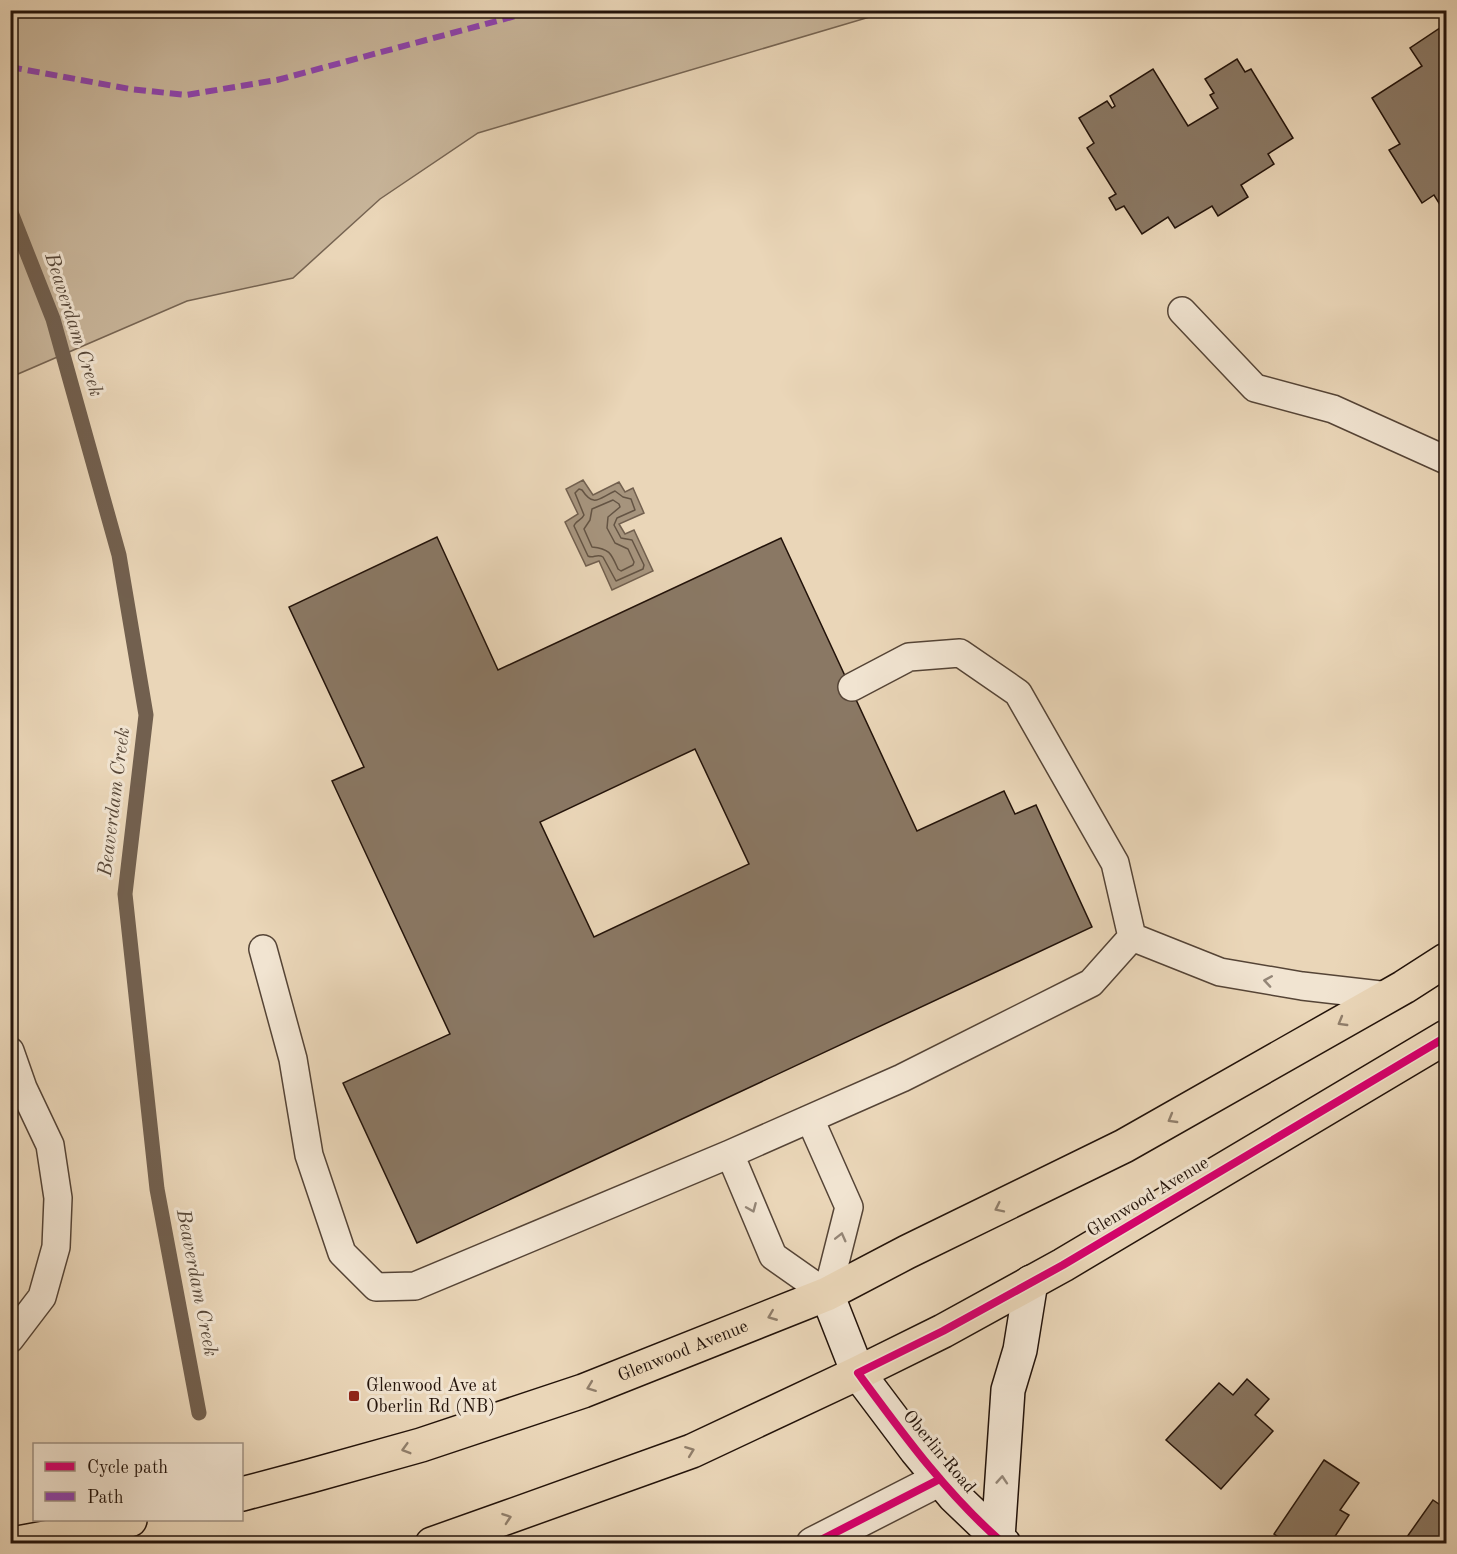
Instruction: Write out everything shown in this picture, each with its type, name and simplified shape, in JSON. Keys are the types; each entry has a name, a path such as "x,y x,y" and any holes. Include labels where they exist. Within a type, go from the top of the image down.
{"main road":[{"name":"Glenwood Avenue","path":"243,1494 421,1445 583,1390 827,1294 907,1252 1124,1146 1389,996 1446,960"},
{"name":"Glenwood Avenue","path":"445,1542 692,1451 858,1374 943,1331 1073,1259 1446,1037"},
{"path":"1001,1541 1008,1390 1020,1350 1031,1282"},
{"name":"Oberlin Road","path":"827,1294 858,1374 954,1496 1001,1541"},
{"path":"813,1544 940,1479"},
{"path":"12,1544 125,1521"}],"lane":[{"path":"1182,311 1255,388 1333,409 1446,460"},
{"path":"852,687 909,657 960,653 1018,693 1115,863 1132,937"},
{"path":"1132,937 1220,972 1302,986 1389,996"},
{"path":"262,949 293,1059 309,1155 342,1253 376,1287 415,1286 730,1154 902,1078 1091,983 1132,937"},
{"path":"10,1051 22,1088 50,1145 58,1198 56,1247 42,1297 10,1339"},
{"path":"730,1154 773,1256 827,1294 849,1206 810,1119"}],"shaded area":[{"path":"11,10 890,11 478,133 380,199 293,278 187,301 11,377"}],"water":[{"path":"583,480 593,495 619,482 625,492 633,488 644,513 619,524 625,534 634,530 653,571 612,590 599,561 586,566 565,522 578,514 566,489"}],"building":[{"path":"1446,24 1446,205 1442,208 1434,195 1422,203 1389,150 1400,144 1372,98 1422,66 1410,48"},
{"path":"1237,59 1245,72 1251,69 1293,138 1268,154 1274,164 1241,185 1248,197 1218,216 1212,206 1175,228 1168,217 1142,234 1124,206 1116,210 1109,198 1116,194 1087,148 1094,143 1079,118 1107,101 1112,108 1115,106 1110,96 1153,69 1188,126 1218,108 1210,95 1214,93 1205,79"},
{"path":"437,537 498,670 781,538 917,831 1004,791 1015,814 1036,805 1092,927 417,1243 343,1083 450,1034 332,781 364,767 289,607","holes":["695,749 749,864 594,937 540,822"]},
{"path":"1247,1379 1269,1399 1255,1415 1273,1431 1221,1489 1166,1440 1219,1383 1233,1395"},
{"path":"1324,1460 1359,1483 1340,1510 1349,1515 1330,1544 1289,1544 1274,1534"},
{"path":"1433,1500 1446,1509 1446,1544 1402,1544"}],"waterway":[{"name":"Beaverdam Creek","path":"10,210 53,319 119,555 146,715 125,894 157,1189 199,1413"}],"marked path":[{"path":"10,67 130,89 186,95 277,80 538,10"}],"cycle path":[{"path":"1004,1544 963,1505 945,1484 909,1441 858,1373 943,1331 1063,1265 1446,1037"},
{"path":"813,1544 940,1479"}],"place":[{"name":"Glenwood Ave at Oberlin Rd (NB)","path":"354,1396"}]}
